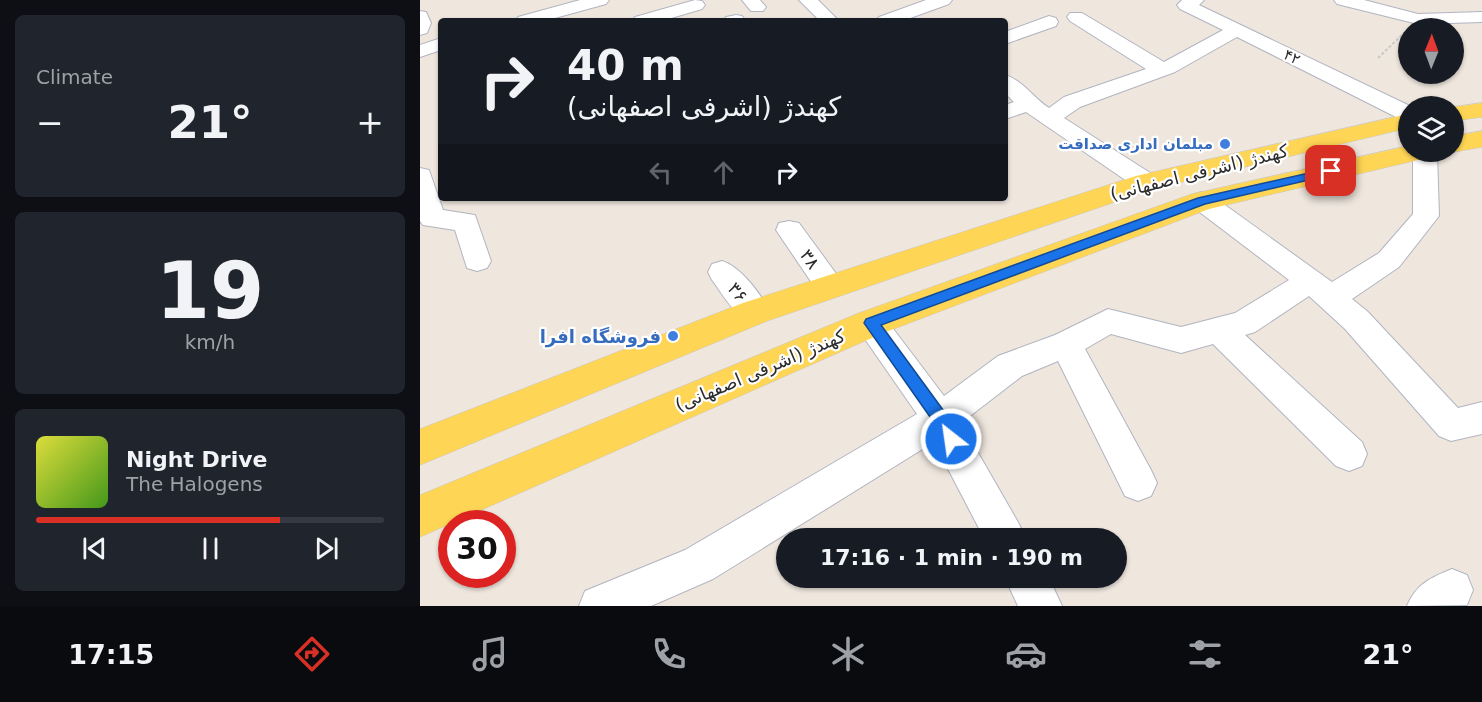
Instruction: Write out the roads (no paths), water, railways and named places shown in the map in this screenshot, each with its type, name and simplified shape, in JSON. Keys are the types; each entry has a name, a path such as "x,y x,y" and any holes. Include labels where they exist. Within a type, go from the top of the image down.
{"main road":[{"path":"1464,113 1482,110"},
{"name":"کهندژ (اشرفی اصفهانی)","path":"420,447 755,312 1146,182 1398,123"},
{"path":"1464,142 1482,139"},
{"name":"کهندژ (اشرفی اصفهانی)","path":"420,516 871,323 1202,201 1398,156"}],"street":[{"path":"535,18 600,0"},
{"path":"640,0 644,18"},
{"path":"808,0 827,18"},
{"path":"887,15 943,0"},
{"name":"۴۲","path":"1195,0 1186,5 1237,30 1292,48 1398,108"},
{"path":"1343,0 1418,19 1482,17"},
{"path":"652,18 696,5"},
{"path":"420,16 422,23 420,29"},
{"path":"1076,17 1162,70"},
{"path":"1008,37 1049,22"},
{"path":"1049,118 1072,102 1162,70 1237,30"},
{"path":"420,51 438,45"},
{"path":"1008,84 1028,104 1146,182"},
{"path":"1008,111 1028,104"},
{"path":"600,606 699,565 940,419 1010,366 1066,344 1108,321 1181,340 1244,323 1389,260 1426,216 1425,162"},
{"path":"420,170 438,164"},
{"path":"420,177 432,219 466,221 477,261"},
{"path":"1202,201 1320,289 1356,320 1451,425 1482,418"},
{"name":"۳۸","path":"789,230 830,287"},
{"name":"۳۶","path":"722,272 755,312"},
{"path":"871,323 940,419 1000,528"},
{"path":"1219,330 1349,454"},
{"path":"1066,344 1138,483"},
{"path":"1031,588 1041,606"}],"place":[{"name":"مبلمان اداری صداقت","path":"1225,144"},
{"name":"فروشگاه افرا","path":"673,336"}]}
